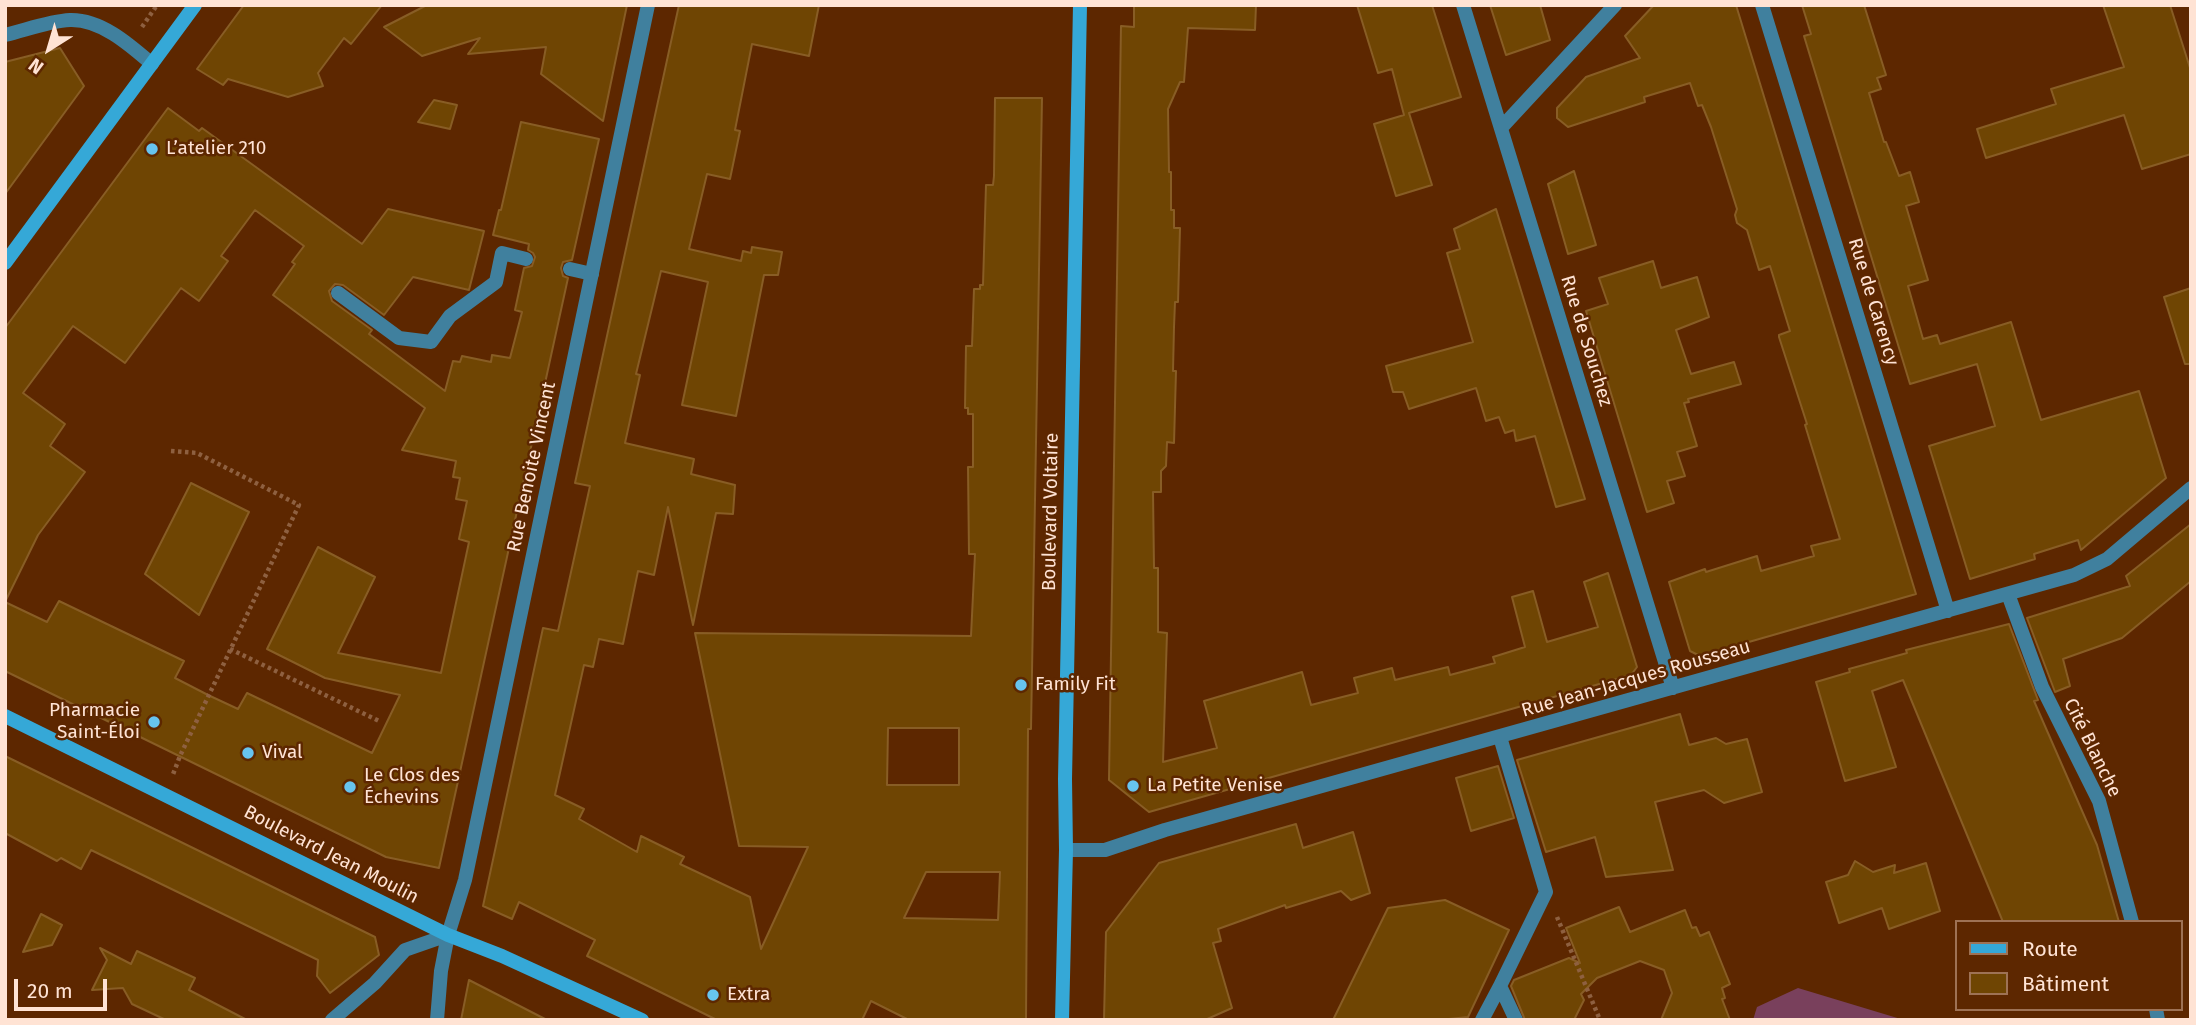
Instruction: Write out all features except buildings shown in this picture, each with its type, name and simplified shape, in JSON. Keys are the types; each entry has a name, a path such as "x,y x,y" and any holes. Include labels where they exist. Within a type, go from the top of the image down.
{"street":[{"path":"5,263 195,5"},
{"name":"Rue Benoite Vincent","path":"437,1020 441,971 448,935 465,880 648,5"},
{"name":"Boulevard Voltaire","path":"1062,1020 1080,5"},
{"name":"Rue de Souchez","path":"1462,5 1673,688"},
{"path":"1501,128 1615,5"},
{"name":"Rue de Carency","path":"1762,5 1948,611"},
{"path":"5,35 71,20 90,23 130,44 152,64"},
{"path":"338,293 399,338 431,342 450,316 496,282 502,253 526,259"},
{"path":"570,269 592,274"},
{"name":"Rue Jean-Jacques Rousseau","path":"1066,850 1105,850 1165,830 2074,575 2107,559 2191,488"},
{"name":"Cité Blanche","path":"2008,593 2042,687 2099,801 2131,920"},
{"name":"Boulevard Jean Moulin","path":"5,716 448,935 502,956 642,1020"},
{"path":"1482,1020 1546,892 1500,737"},
{"path":"332,1020 376,983 405,950 448,935"},
{"path":"1500,986 1516,1020"}],"path":[{"path":"166,794 180,756 299,505 197,453 171,451"},
{"path":"230,649 379,721"},
{"path":"1546,892 1600,1020"}],"shaded area":[{"path":"1798,988 1904,1020 1753,1020 1757,1007"}],"place":[{"name":"L’atelier 210","path":"152,149"},
{"name":"Family Fit","path":"1021,685"},
{"name":"Pharmacie Saint-Éloi","path":"154,722"},
{"name":"Vival","path":"248,753"},
{"name":"La Petite Venise","path":"1133,786"},
{"name":"Le Clos des Échevins","path":"350,787"},
{"name":"Extra","path":"713,995"}]}
